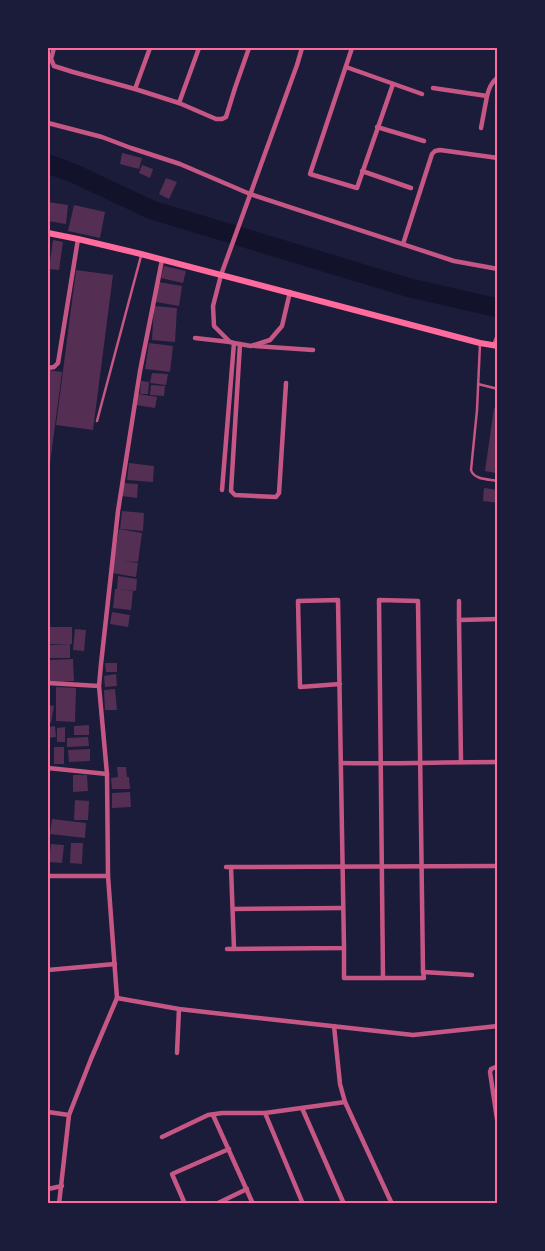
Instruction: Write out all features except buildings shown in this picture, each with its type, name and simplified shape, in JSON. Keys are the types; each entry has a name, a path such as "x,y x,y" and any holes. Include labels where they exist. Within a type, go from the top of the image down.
{"main road":[{"path":"48,233 78,238 496,346"}],"street":[{"path":"54,48 50,58 54,66 179,103 216,119 226,117 249,48"},
{"path":"135,89 150,48"},
{"path":"179,103 199,48"},
{"path":"232,342 214,326 213,306 221,275 302,48"},
{"path":"352,48 310,174 356,188 393,84"},
{"path":"346,67 422,94"},
{"path":"481,128 489,88 498,77"},
{"path":"433,88 487,96"},
{"path":"48,123 102,137 180,164 250,194 454,261 498,269"},
{"path":"378,127 424,141"},
{"path":"403,244 432,154 435,151 440,150 498,158"},
{"path":"362,171 411,188"},
{"path":"48,368 54,367 58,363 78,238"},
{"path":"59,1204 69,1115 90,1059 117,998 108,876 107,774 99,686 118,511 140,371 162,260"},
{"path":"251,346 270,340 282,326 290,292"},
{"path":"496,346 498,334"},
{"path":"195,338 251,346 313,350"},
{"path":"222,490 232,342"},
{"path":"240,344 231,491 235,495 276,497 279,493 286,383"},
{"path":"340,684 300,687 298,601 338,600 340,684 344,978 383,978 424,978 418,601 379,600 383,978"},
{"path":"459,601 461,762"},
{"path":"459,620 498,619"},
{"path":"48,683 99,686"},
{"path":"341,763 498,762"},
{"path":"48,768 107,774"},
{"path":"234,949 229,867 498,866"},
{"path":"48,876 108,876"},
{"path":"232,909 343,908"},
{"path":"227,949 344,948"},
{"path":"48,970 114,964"},
{"path":"423,972 472,975"},
{"path":"117,998 179,1009 413,1036 498,1026"},
{"path":"176,1053 179,1009"},
{"path":"334,1026 340,1084 345,1102 392,1204"},
{"path":"498,1066 490,1069 498,1126"},
{"path":"162,1137 208,1115 265,1113 345,1102"},
{"path":"302,1108 344,1204"},
{"path":"48,1112 69,1115"},
{"path":"265,1113 303,1204"},
{"path":"213,1115 253,1204"},
{"path":"185,1204 172,1174 229,1150"},
{"path":"48,1189 62,1186"},
{"path":"216,1204 246,1189"}],"lane":[{"path":"97,421 141,254"},
{"path":"480,343 472,473 477,478 498,482"},
{"path":"478,384 498,390"}],"waterway":[{"path":"48,164 73,173 152,210 410,288 498,308"}]}
